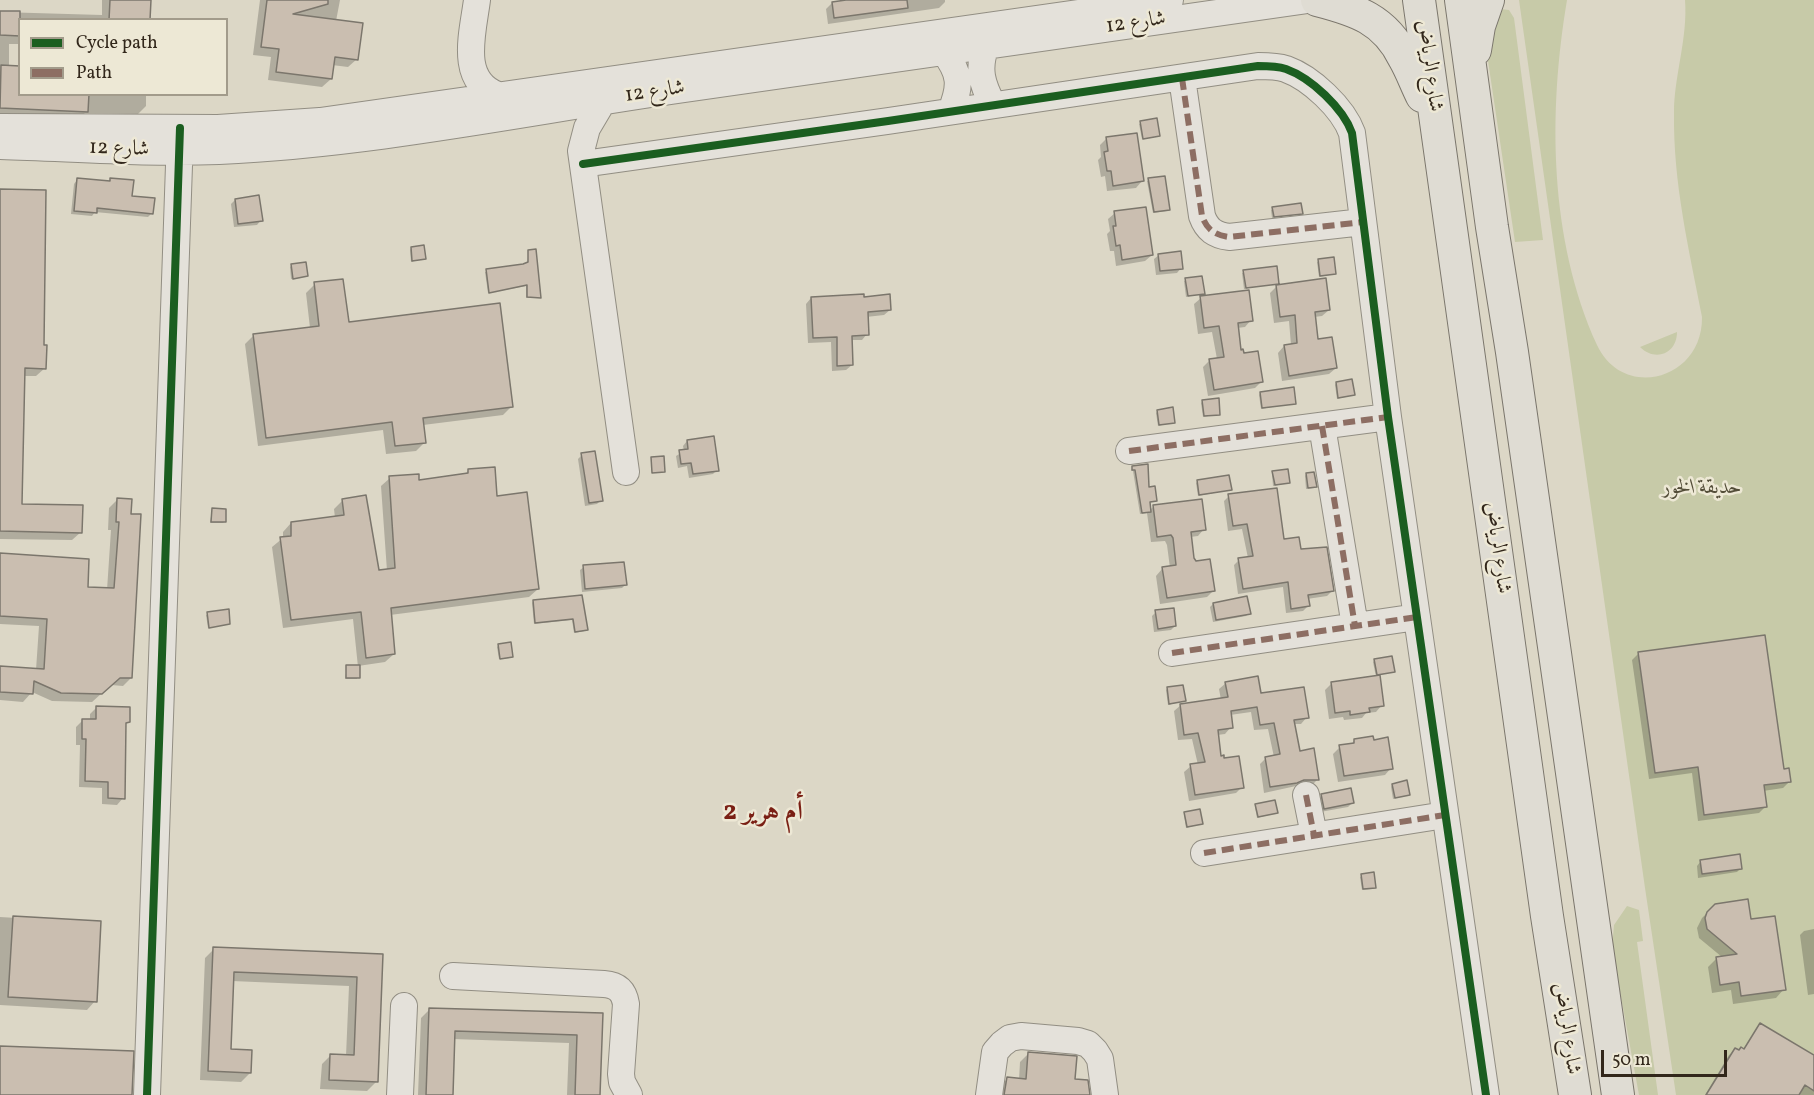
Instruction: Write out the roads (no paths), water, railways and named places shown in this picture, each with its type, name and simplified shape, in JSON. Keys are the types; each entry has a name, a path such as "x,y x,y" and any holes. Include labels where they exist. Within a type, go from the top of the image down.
{"main road":[{"path":"1317,0 1362,14 1380,26 1404,57 1436,123"},
{"name":"شارع الرياض","path":"1419,0 1547,916 1575,1095"},
{"name":"شارع الرياض","path":"1461,0 1618,1095"},
{"path":"1472,84 1479,26 1488,0"}],"street":[{"path":"445,104 470,57 477,0"},
{"name":"شارع 12","path":"0,146 180,140 498,95 571,95 1170,0"},
{"name":"شارع 12","path":"0,127 180,140 218,151 327,141 545,110 571,95 603,101 1308,0"},
{"path":"986,46 982,57 981,77 993,105"},
{"path":"944,52 952,63 958,79 956,97 951,111"},
{"path":"470,57 480,84 488,92 498,95"},
{"path":"582,157 888,122 1258,66 1284,69 1307,80 1337,108 1349,124 1352,133 1388,417 1486,1095"},
{"path":"1182,78 1202,216 1212,232 1229,237 1363,222"},
{"path":"582,157 591,119 603,101"},
{"path":"545,110 569,131 582,157 626,472"},
{"path":"147,1095 180,140"},
{"path":"1129,451 1388,417"},
{"path":"1322,426 1355,626"},
{"path":"1172,653 1417,617"},
{"path":"1306,795 1314,835"},
{"path":"1204,853 1445,815"},
{"path":"453,976 604,984 620,989 625,996 626,1004 622,1082 629,1095"},
{"path":"400,1095 404,1005"},
{"path":"988,1095 995,1052 1011,1038 1021,1036 1088,1044 1100,1059 1105,1095"}],"district":[{"name":"أم هرير 2","path":"763,814"}],"park label":[{"name":"حديقة الخور","path":"1702,489"}]}
